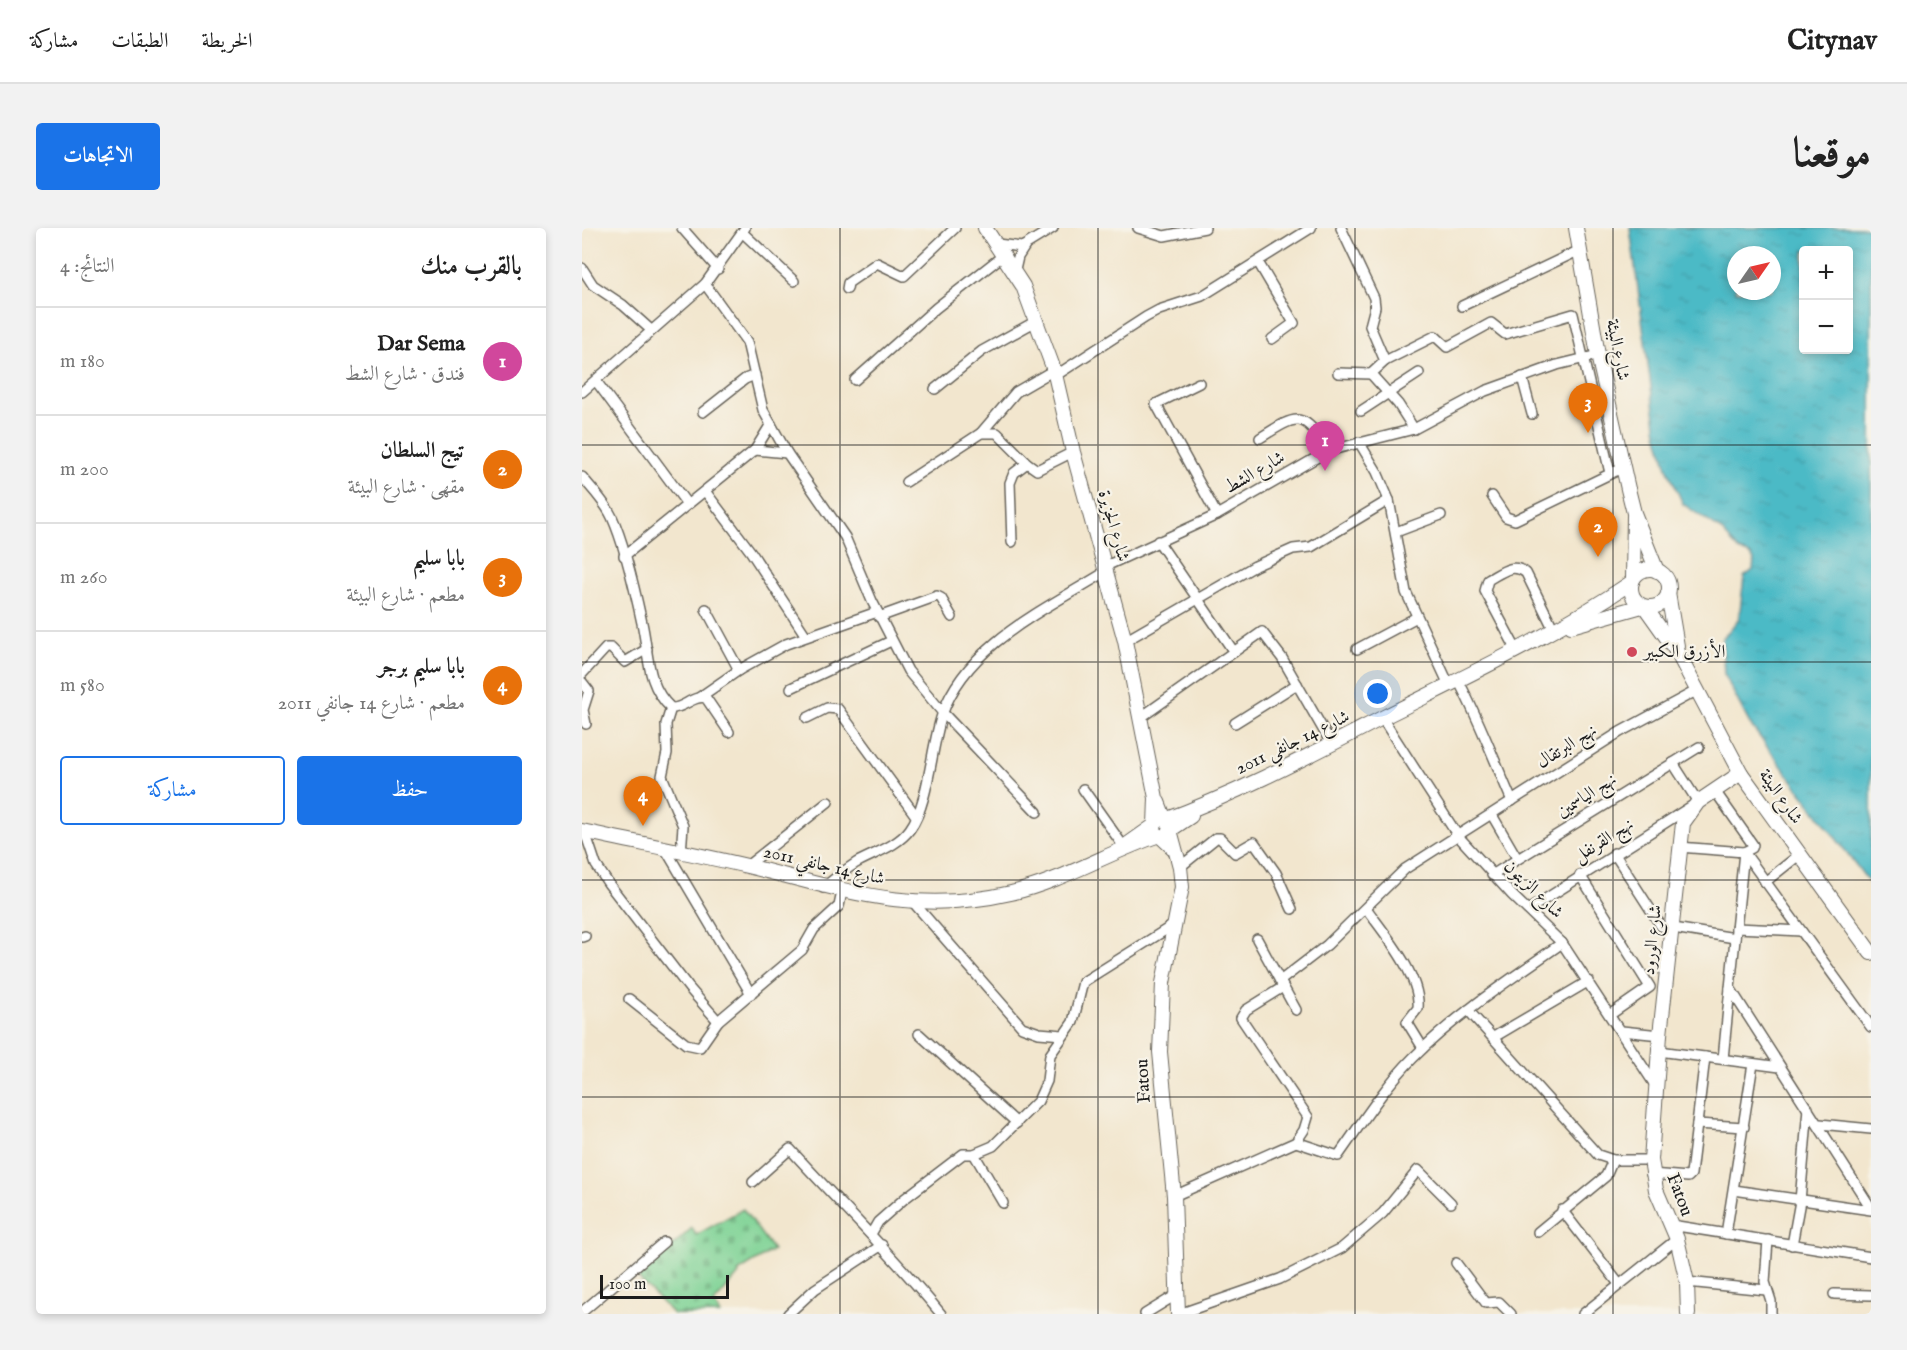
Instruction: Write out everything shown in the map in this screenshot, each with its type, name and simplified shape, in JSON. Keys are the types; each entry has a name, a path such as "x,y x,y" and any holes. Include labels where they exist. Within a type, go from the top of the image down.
{"main road":[{"name":"شارع الجزيرة","path":"985,228 1015,270 1038,320 1054,373 1073,452 1107,568 1125,640 1162,828"},
{"name":"شارع البيئة","path":"1576,228 1598,355 1623,467 1634,513 1657,571"},
{"name":"شارع البيئة","path":"1633,580 1634,513"},
{"path":"1647,570 1657,571 1667,580 1668,593 1657,606 1644,606 1631,593 1633,580 1647,570"},
{"name":"شارع 14 جانفي 2011","path":"584,832 747,866 842,892 913,902 946,903 1010,893 1061,877 1332,745 1554,630 1633,580"},
{"name":"شارع البيئة","path":"1668,593 1677,652"},
{"name":"شارع البيئة","path":"1644,606 1677,652 1696,692 1741,773 1871,953"},
{"name":"شارع 14 جانفي 2011","path":"1554,630 1644,606"},
{"path":"1698,802 1741,773"},
{"name":"شارع الورود","path":"1657,1088 1660,1035 1679,847 1683,823 1698,802"},
{"name":"Fatou","path":"1162,828 1180,867 1181,897 1163,983 1160,1052 1174,1196 1178,1314"},
{"name":"Fatou","path":"1657,1088 1651,1167 1677,1239 1688,1282 1688,1314"}],"street":[{"path":"682,228 718,269"},
{"path":"847,289 848,283 877,263 904,276 955,228"},
{"path":"855,380 1001,249 1025,246 1053,228"},
{"path":"1138,228 1164,236 1205,228"},
{"path":"906,482 981,433 1016,392 1054,373 1159,310 1202,296 1311,228"},
{"path":"1341,228 1371,289 1376,307 1370,326 1385,361"},
{"path":"582,392 705,284 744,231 794,281"},
{"path":"1015,270 1018,257 1025,246"},
{"path":"1462,306 1580,250"},
{"path":"1258,262 1294,322 1272,339"},
{"path":"582,268 593,285 623,305 651,330"},
{"path":"705,284 747,342 761,403 771,424 787,453 845,537 878,615 908,671 943,713 1037,812"},
{"path":"1338,373 1371,374 1385,361 1435,336 1447,347 1488,324 1493,324 1505,334 1570,313 1575,316 1610,474"},
{"path":"935,389 972,357 1038,320"},
{"name":"شارع الشط","path":"916,816 943,713 964,677 1001,638 1107,568 1158,541 1217,515 1328,451 1414,429 1485,391 1522,376 1598,355"},
{"path":"1361,411 1419,373"},
{"path":"1371,374 1389,393 1414,429"},
{"path":"703,412 745,379 755,375"},
{"path":"1522,376 1532,414"},
{"path":"596,381 687,504"},
{"path":"1199,383 1157,402 1156,408 1217,515"},
{"path":"1260,438 1284,422 1306,421 1311,424 1328,451"},
{"path":"624,556 755,450 771,424"},
{"path":"981,433 997,433 1027,464 1037,470 1073,452"},
{"path":"1359,442 1377,472 1389,500 1404,585 1417,617 1454,682 1479,719 1485,742 1512,801"},
{"path":"755,450 787,453"},
{"path":"1012,542 1010,483 1014,473 1027,464"},
{"path":"1491,496 1506,517 1515,520 1623,467"},
{"path":"582,477 612,516 647,649 647,664 653,683 671,708"},
{"path":"705,491 751,552 806,636"},
{"path":"1125,640 1255,566 1293,549 1311,547 1389,500"},
{"path":"1396,532 1441,515"},
{"path":"1158,541 1234,652"},
{"path":"1516,649 1485,591 1488,580 1510,567 1519,567 1526,573 1554,630"},
{"path":"671,708 700,697 739,670 806,636 937,596 952,617"},
{"path":"706,609 739,670"},
{"path":"1357,649 1417,617"},
{"path":"1140,718 1260,633 1265,633 1332,745"},
{"path":"791,688 891,641"},
{"path":"582,674 606,648 611,648 625,662 647,649"},
{"path":"582,681 589,691 583,710 586,724"},
{"path":"1235,723 1297,684"},
{"name":"نهج البرتقال","path":"1296,1142 1304,1130 1308,1117 1241,1018 1246,1010 1282,984 1327,945 1406,869 1620,732 1696,692"},
{"path":"700,697 710,702 729,732"},
{"path":"671,708 666,724 668,753 662,776 683,826 681,853"},
{"path":"807,718 827,708 838,709 916,816 904,835 845,871 824,888"},
{"name":"شارع الزيتون","path":"1382,718 1458,836 1492,875 1562,943 1622,1030 1657,1088"},
{"name":"نهج الياسمين","path":"1492,875 1700,747"},
{"path":"1673,763 1698,802"},
{"path":"1083,789 1124,847"},
{"path":"1679,847 1744,852 1753,845 1715,790"},
{"path":"747,866 828,802"},
{"name":"نهج القرنفل","path":"1528,910 1614,853 1698,802"},
{"path":"1492,815 1517,858"},
{"path":"584,832 596,865 608,883 718,1021"},
{"path":"1180,867 1216,838 1221,838 1235,853 1254,842 1276,873 1292,909"},
{"path":"666,850 751,994"},
{"path":"1744,852 1871,1027"},
{"path":"1723,1059 1744,852"},
{"path":"1614,853 1654,920 1661,926 1672,930 1735,938"},
{"path":"1765,882 1799,855"},
{"path":"1580,875 1650,987 1611,1014"},
{"path":"629,999 686,1044 700,1047 718,1021 802,950 814,929 839,906 842,892"},
{"path":"913,902 1022,1027 1039,1034 1063,1035"},
{"path":"1366,908 1399,954 1412,981 1418,1008 1407,1023 1423,1048"},
{"path":"871,1234 878,1222 904,1199 963,1154 974,1154 993,1146 1017,1123 1043,1092 1050,1055 1073,1022 1083,982 1175,924"},
{"path":"1736,928 1801,931"},
{"path":"1257,939 1296,1010"},
{"path":"1174,1196 1296,1142 1338,1156 1401,1072 1423,1048 1468,1010 1562,943"},
{"path":"1494,1036 1589,981"},
{"path":"1730,988 1780,1067 1820,1124 1871,1209"},
{"path":"1468,1010 1494,1036 1589,1147 1598,1155 1613,1160 1691,1175 1705,1057"},
{"path":"1622,1030 1660,1035"},
{"path":"919,1034 1017,1123"},
{"path":"1659,1051 1780,1067"},
{"path":"1726,1234 1753,1064"},
{"path":"1792,1245 1800,1201 1808,1108"},
{"path":"1697,1124 1744,1127"},
{"path":"1820,1124 1871,1129"},
{"path":"753,1182 790,1149 847,1212 882,1245 941,1314"},
{"path":"974,1154 1003,1203"},
{"path":"1538,1232 1606,1176 1613,1160"},
{"path":"1178,1314 1280,1279 1342,1248 1383,1214 1418,1170 1423,1172 1451,1203"},
{"path":"1734,1190 1800,1201 1871,1209"},
{"path":"1562,1210 1619,1284"},
{"path":"1671,1225 1871,1257"},
{"path":"1583,1314 1677,1239"},
{"path":"1768,1240 1766,1290 1771,1301 1771,1314"},
{"path":"582,1312 664,1242"},
{"path":"788,1314 815,1289 882,1245"},
{"path":"1456,1263 1486,1303 1499,1302 1511,1314"},
{"path":"1688,1282 1766,1290"},
{"path":"1834,1294 1871,1295"},
{"path":"1145,1314 1176,1295"}],"green space":[{"path":"743,1209 773,1250 738,1272 739,1274 714,1303 720,1314 673,1314 638,1278 692,1228 696,1235"}],"water":[{"path":"1630,228 1871,228 1871,885 1750,724 1724,674 1722,639 1739,619 1744,577 1753,570 1754,560 1751,555 1740,551 1721,530 1683,504 1667,468 1657,433"}],"place":[{"name":"بابا سليم","path":"1588,433"},
{"name":"Dar Sema","path":"1325,471"},
{"name":"تيج السلطان","path":"1598,557"},
{"name":"الأزرق الكبير","path":"1632,652"},
{"name":"بابا سليم برجر","path":"643,826"}]}
